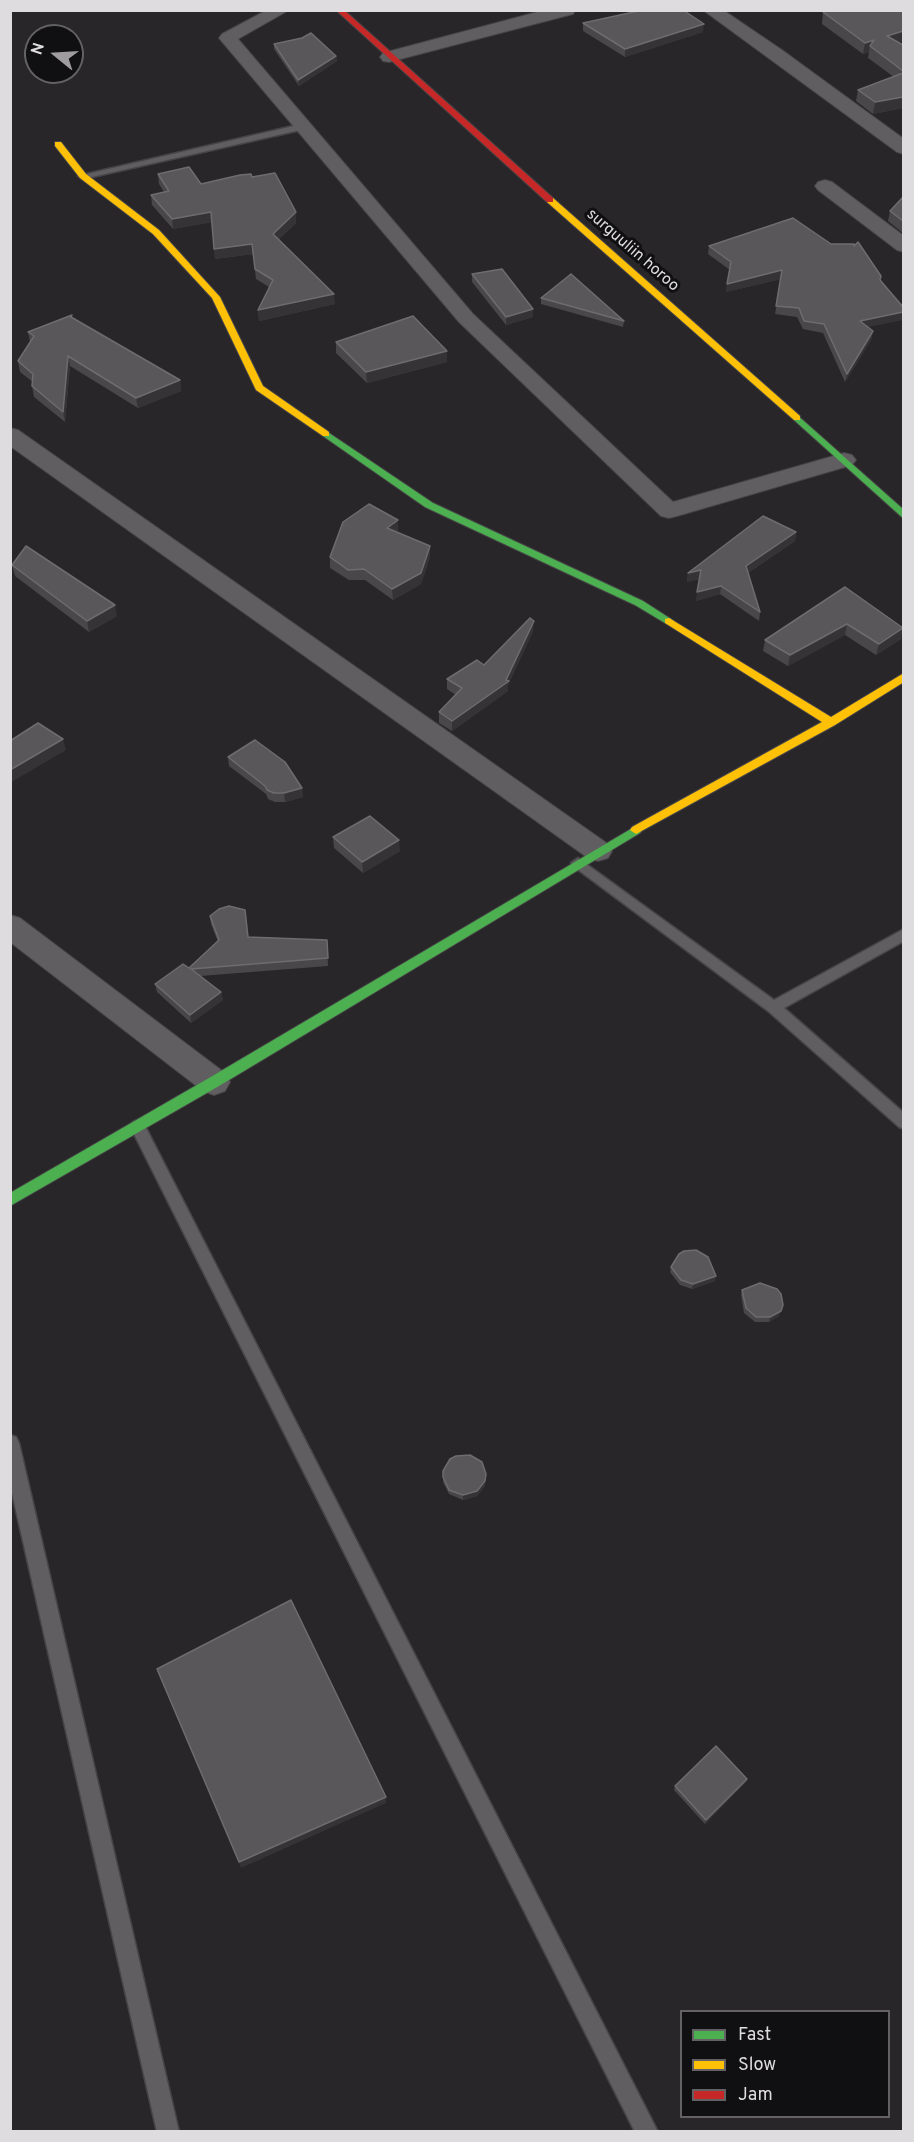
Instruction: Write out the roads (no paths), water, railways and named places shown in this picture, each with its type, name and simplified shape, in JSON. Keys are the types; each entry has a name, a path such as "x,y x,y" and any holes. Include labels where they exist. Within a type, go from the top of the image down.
{"street":[{"path":"281,10 228,38 466,318 669,511 844,460"},
{"name":"surguuliin horoo","path":"339,10 389,57 844,460 903,516"},
{"path":"512,10 527,22"},
{"path":"389,57 567,10"},
{"path":"711,10 776,54 903,148"},
{"path":"58,144 83,176 156,232 216,297 259,387 429,505 639,603 831,722"},
{"path":"825,186 903,246"},
{"path":"10,435 588,857"},
{"path":"10,1200 214,1082 588,857 831,722 903,676"},
{"path":"10,926 214,1082"}],"lane":[{"path":"83,176 302,127"},
{"path":"588,857 773,1007 903,1123"},
{"path":"773,1007 903,934"},
{"path":"138,1126 647,2132"},
{"path":"10,1443 168,2132"}]}
